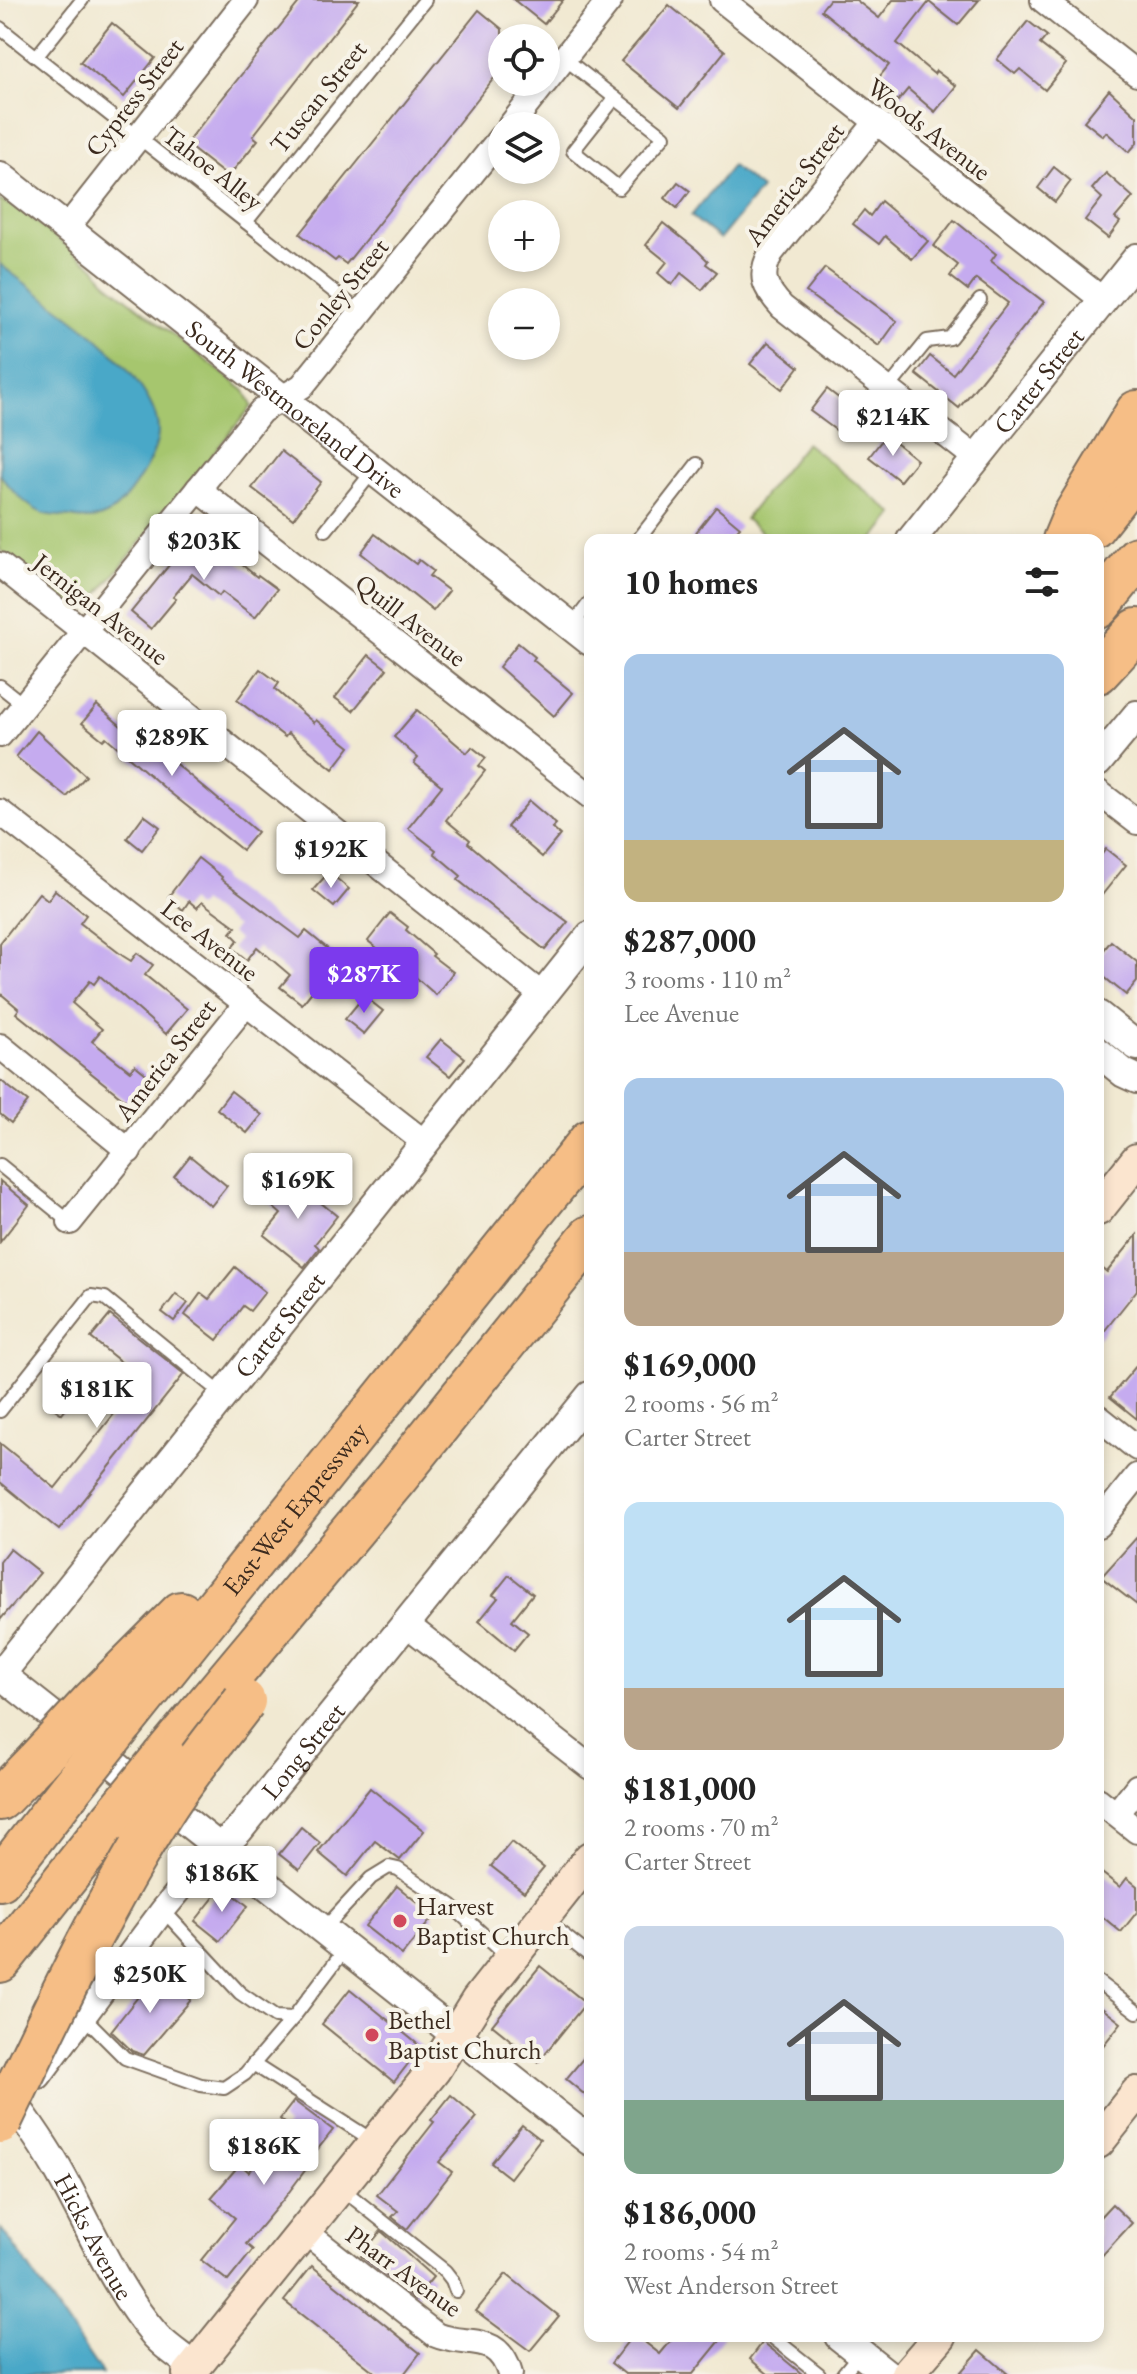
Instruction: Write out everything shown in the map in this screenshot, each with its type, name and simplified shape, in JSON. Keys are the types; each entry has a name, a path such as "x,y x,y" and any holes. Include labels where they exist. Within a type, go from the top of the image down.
{"highway":[{"path":"1066,534 1074,516 1137,412"},
{"path":"1088,534 1137,471"},
{"path":"1104,599 1137,558"},
{"path":"1104,666 1137,630"},
{"name":"East-West Expressway","path":"0,1879 71,1788 108,1712 310,1491 584,1148"},
{"path":"0,1961 584,1244"},
{"path":"9,2115 94,1930 149,1834 397,1477"},
{"path":"0,1799 37,1761 108,1712"}],"main road":[{"path":"1104,1201 1137,1160"},
{"path":"195,2372 303,2230 434,2070 477,2001 584,1866"},
{"path":"1104,2134 1137,2093"},
{"path":"907,2374 935,2342"}],"street":[{"name":"Cypress Street","path":"66,229 246,0"},
{"path":"560,63 610,0"},
{"name":"Woods Avenue","path":"722,0 1103,300"},
{"path":"1043,0 1137,74"},
{"path":"521,112 533,96"},
{"name":"America Street","path":"876,123 771,253 764,265 764,281 782,307 888,389"},
{"name":"Conley Street","path":"0,735 261,411 302,386 488,154"},
{"name":"South Westmoreland Drive","path":"0,176 581,634"},
{"name":"Carter Street","path":"916,534 1137,258"},
{"path":"888,389 977,459"},
{"name":"Quill Avenue","path":"198,489 584,791"},
{"name":"Jernigan Avenue","path":"0,565 542,995"},
{"path":"1104,755 1137,715"},
{"path":"1104,797 1137,822"},
{"name":"Lee Avenue","path":"0,812 424,1142"},
{"name":"Carter Street","path":"0,1675 584,943"},
{"name":"America Street","path":"70,1222 246,1004"},
{"path":"1104,1020 1137,1046"},
{"path":"0,1046 129,1151"},
{"path":"1104,1057 1137,1079"},
{"name":"Long Street","path":"9,2115 163,1910 198,1868 239,1830 584,1403"},
{"path":"1104,1422 1137,1448"},
{"path":"1104,1517 1137,1476"},
{"path":"406,1624 584,1762"},
{"path":"0,1675 584,2136"},
{"path":"1137,1787 1107,1807 1137,1831"},
{"name":"Hicks Avenue","path":"0,2086 9,2115 61,2175 109,2269 135,2309 157,2338 195,2372"},
{"name":"Pharr Avenue","path":"303,2230 436,2335 449,2340 474,2340 499,2352 510,2374"},
{"path":"847,2354 887,2374"}],"lane":[{"path":"37,56 82,0"},
{"name":"Tuscan Street","path":"246,222 425,0"},
{"name":"Tahoe Alley","path":"0,28 361,313"},
{"path":"564,58 664,136 619,188 573,151 615,98"},
{"path":"888,389 927,341 950,338 980,300"},
{"path":"643,534 697,464"},
{"path":"326,530 373,471"},
{"path":"0,686 24,705"},
{"path":"0,1165 70,1222"},
{"path":"0,1411 91,1296 105,1298 223,1395"},
{"path":"323,1930 371,1878 389,1867 398,1869 451,1905 510,1959"},
{"path":"163,1910 240,1993 275,2017 293,2018"},
{"path":"542,1918 584,1951"},
{"path":"82,2015 125,2058 201,2085 224,2088 245,2074 293,2018 346,1948"},
{"path":"1104,1987 1137,2012"},
{"path":"253,2064 375,2142"},
{"path":"339,2186 445,2271 456,2291"},
{"path":"779,2342 819,2374"}],"green space":[{"path":"0,200 26,214 94,267 107,283 245,391 252,406 87,608 65,602 0,550"},
{"path":"806,443 894,514 878,534 764,534 745,519"}],"water":[{"path":"732,166 761,189 720,239 691,216"},
{"path":"0,264 95,336 128,370 153,410 158,434 152,455 131,491 102,517 83,519 45,514 20,497 0,474"},
{"path":"0,2229 10,2240 102,2374 0,2374"}],"building":[{"path":"301,0 359,0 253,136 258,140 228,177 191,148 194,144 189,140"},
{"path":"514,0 563,0 544,24"},
{"path":"829,0 856,0 879,18 893,0 979,0 958,25 929,2 897,43 934,74 936,71 956,86 935,112 908,89 898,101 875,82 889,65 821,10"},
{"path":"669,5 725,51 679,108 621,61"},
{"path":"479,10 496,24 488,24 488,86 346,264 338,258 335,261 300,234"},
{"path":"1028,21 1047,36 1040,44 1066,64 1045,90 1020,69 1015,74 997,59"},
{"path":"112,23 155,58 124,97 80,62"},
{"path":"1109,90 1137,116 1137,143 1129,152 1106,132 1103,136 1084,121"},
{"path":"1054,167 1071,181 1055,202 1038,188"},
{"path":"1106,173 1133,197 1115,218 1120,222 1108,238 1085,220 1102,198 1092,189"},
{"path":"678,182 690,191 677,208 665,198"},
{"path":"881,201 928,241 912,259 885,236 879,244 853,224 864,210 870,216"},
{"path":"954,220 996,254 991,261 1044,302 959,408 916,374 930,356 953,374 1008,303 976,279 968,290 950,276 958,265 934,246"},
{"path":"663,223 697,250 708,261 706,264 717,272 702,290 681,273 672,285 658,273 667,262 646,245"},
{"path":"825,268 897,321 879,346 806,292"},
{"path":"768,342 799,367 782,389 750,364"},
{"path":"827,389 858,413 841,434 810,411"},
{"path":"886,435 917,460 900,481 869,457"},
{"path":"281,451 321,482 293,519 252,488"},
{"path":"716,507 740,527 734,534 695,534"},
{"path":"195,533 220,554 224,550 277,589 255,617 222,592 219,596 192,574 151,629 131,612"},
{"path":"375,534 416,564 419,560 433,571 429,576 449,591 433,611 361,553"},
{"path":"518,643 535,657 533,660 573,693 554,716 499,667"},
{"path":"369,655 387,669 353,711 335,698"},
{"path":"260,669 279,683 275,689 314,723 316,720 350,747 333,769 288,733 285,737 237,700"},
{"path":"97,705 129,733 133,728 257,832 242,850 106,737 103,740 82,723"},
{"path":"417,710 467,753 472,747 486,758 479,766 485,771 446,820 507,876 568,922 545,950 458,880 461,876 434,853 436,850 408,828 442,786 414,763 418,758 394,737"},
{"path":"37,731 86,776 67,797 16,757"},
{"path":"529,801 556,824 552,828 560,835 542,857 507,827"},
{"path":"144,815 160,827 142,850 127,838"},
{"path":"1106,849 1126,865 1104,892"},
{"path":"198,858 300,938 306,931 339,958 302,1004 280,987 290,975 257,947 247,960 232,948 238,940 231,933 236,927 202,902 197,908 189,901 183,910 168,897"},
{"path":"329,872 349,889 334,907 313,890"},
{"path":"55,890 86,915 80,923 123,956 131,961 137,953 153,965 145,975 187,1009 166,1034 100,976 94,984 90,981 72,1003 102,1029 92,1041 130,1071 135,1065 151,1078 130,1104 16,1013 19,1009 0,993 0,943 39,893 48,900"},
{"path":"390,913 408,927 406,930 434,954 432,956 453,972 436,995 388,953 386,955 368,941"},
{"path":"1111,941 1137,962 1137,982 1126,995 1104,977 1104,950"},
{"path":"364,996 383,1011 364,1034 345,1019"},
{"path":"441,1039 465,1058 450,1076 426,1057"},
{"path":"0,1080 28,1102 11,1123 0,1114"},
{"path":"231,1091 262,1115 247,1133 217,1109"},
{"path":"190,1156 227,1186 211,1206 174,1176"},
{"path":"287,1175 337,1216 315,1244 319,1248 304,1267 264,1235 281,1214 266,1201"},
{"path":"0,1181 29,1205 0,1242"},
{"path":"1137,1235 1137,1290 1104,1331 1104,1270 1107,1272"},
{"path":"235,1267 265,1292 250,1311 243,1306 217,1340 185,1315 201,1293 209,1299"},
{"path":"176,1294 188,1303 174,1321 162,1312"},
{"path":"110,1315 184,1374 59,1530 0,1482 0,1443 55,1488 142,1379 91,1338"},
{"path":"1137,1365 1137,1419 1110,1397"},
{"path":"59,1389 73,1400 62,1414 47,1403"},
{"path":"1137,1537 1137,1605 1104,1579 1104,1574"},
{"path":"10,1549 40,1573 0,1620 0,1562"},
{"path":"509,1575 533,1594 512,1620 528,1633 514,1650 479,1621 498,1598 493,1595"},
{"path":"370,1788 424,1831 400,1860 375,1841 347,1876 318,1852"},
{"path":"301,1827 320,1843 299,1870 279,1854"},
{"path":"511,1842 544,1868 524,1892 491,1866"},
{"path":"1104,1875 1120,1887 1127,1878 1137,1886 1137,1912 1121,1932 1104,1918"},
{"path":"223,1886 248,1906 220,1941 195,1921"},
{"name":"Harvest Baptist Church","path":"397,1886 434,1916 402,1955 365,1926"},
{"path":"540,1966 584,2001 584,2005 538,2062 492,2025"},
{"path":"157,1973 191,2000 144,2055 132,2051 111,2031"},
{"name":"Bethel Baptist Church","path":"350,1989 421,2047 394,2082 322,2024"},
{"path":"1104,2010 1121,2023 1104,2044"},
{"path":"584,2057 584,2094 566,2079"},
{"path":"451,2095 477,2117 439,2162 452,2172 407,2229 392,2217 398,2211 377,2195"},
{"path":"294,2101 333,2130 283,2200 246,2244 253,2250 228,2281 201,2260 235,2218 211,2198 240,2164 249,2172 287,2125 280,2119"},
{"path":"522,2125 540,2139 510,2178 491,2163"},
{"path":"1112,2204 1132,2223 1104,2253 1104,2213"},
{"path":"381,2231 433,2277 415,2299 361,2256"},
{"path":"312,2266 420,2353 404,2374 377,2374 284,2301"},
{"path":"506,2274 559,2316 530,2351 476,2311"},
{"path":"627,2342 645,2342 660,2354 670,2342 719,2342 693,2374 625,2374 611,2363"},
{"path":"763,2342 802,2374 768,2374 750,2359"},
{"path":"980,2350 1008,2374 959,2374"}],"place":[{"name":"Harvest Baptist Church","path":"400,1921"},
{"name":"Bethel Baptist Church","path":"372,2035"}]}
